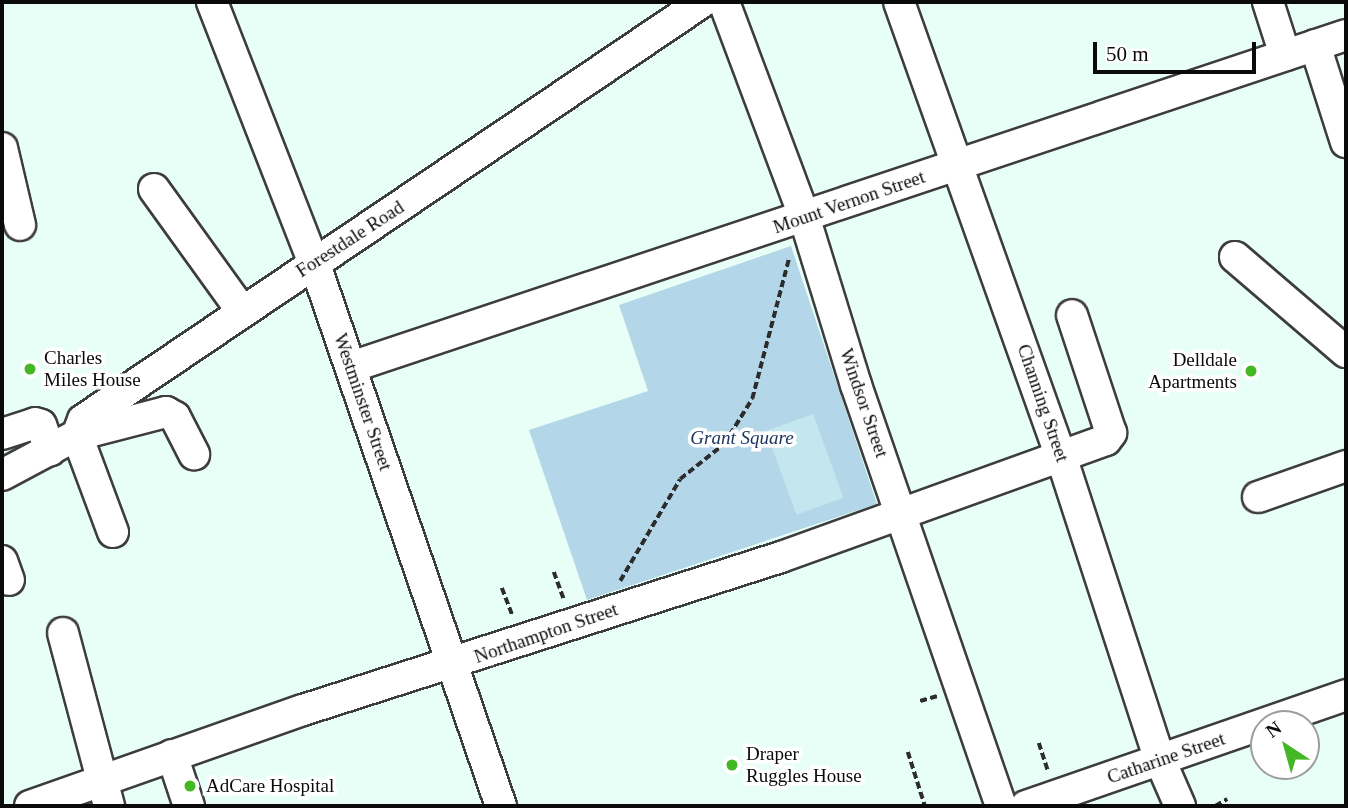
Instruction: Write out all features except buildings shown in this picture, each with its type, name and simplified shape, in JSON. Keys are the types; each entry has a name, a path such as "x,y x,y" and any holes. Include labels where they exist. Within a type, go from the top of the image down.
{"street":[{"name":"Westminster Street","path":"212,2 314,262 352,367 501,806"},
{"name":"Forestdale Road","path":"2,474 77,435 83,420 702,2"},
{"name":"Windsor Street","path":"724,2 804,216 1001,806"},
{"name":"Channing Street","path":"899,2 960,165 1061,456 1160,760 1180,806"},
{"path":"1268,2 1285,55"},
{"name":"Mount Vernon Street","path":"352,367 1346,35"},
{"path":"1315,45 1346,142"},
{"path":"2,148 20,225"},
{"path":"154,190 242,311"},
{"path":"1235,257 1346,352"},
{"name":"Northampton Street","path":"38,805 105,793 172,755 902,514 1106,440 1111,433 1072,315"},
{"path":"149,376 148,399 154,416"},
{"path":"113,532 77,435 166,412 175,417 194,454"},
{"path":"2,434 35,423 41,425 50,450"},
{"path":"1258,497 1346,466"},
{"path":"63,633 105,793"},
{"name":"Catharine Street","path":"1026,806 1346,695"},
{"path":"172,755 189,806"}],"path":[{"path":"597,616 646,542 680,479 724,444 752,399 791,252"},
{"path":"554,572 566,607"},
{"path":"502,588 515,623"},
{"path":"920,701 945,694"},
{"path":"1039,743 1049,773"},
{"path":"908,752 925,806"},
{"path":"1214,806 1221,805 1227,799"}],"green space":[{"name":"Grant Square","path":"791,246 877,504 587,600 529,430 648,391 619,305"}],"shaded area":[{"path":"813,414 843,498 796,515 766,431"}],"place":[{"name":"Charles Miles House","path":"30,369"},
{"name":"Delldale Apartments","path":"1251,371"},
{"name":"Draper Ruggles House","path":"732,765"},
{"name":"AdCare Hospital","path":"190,786"}]}
